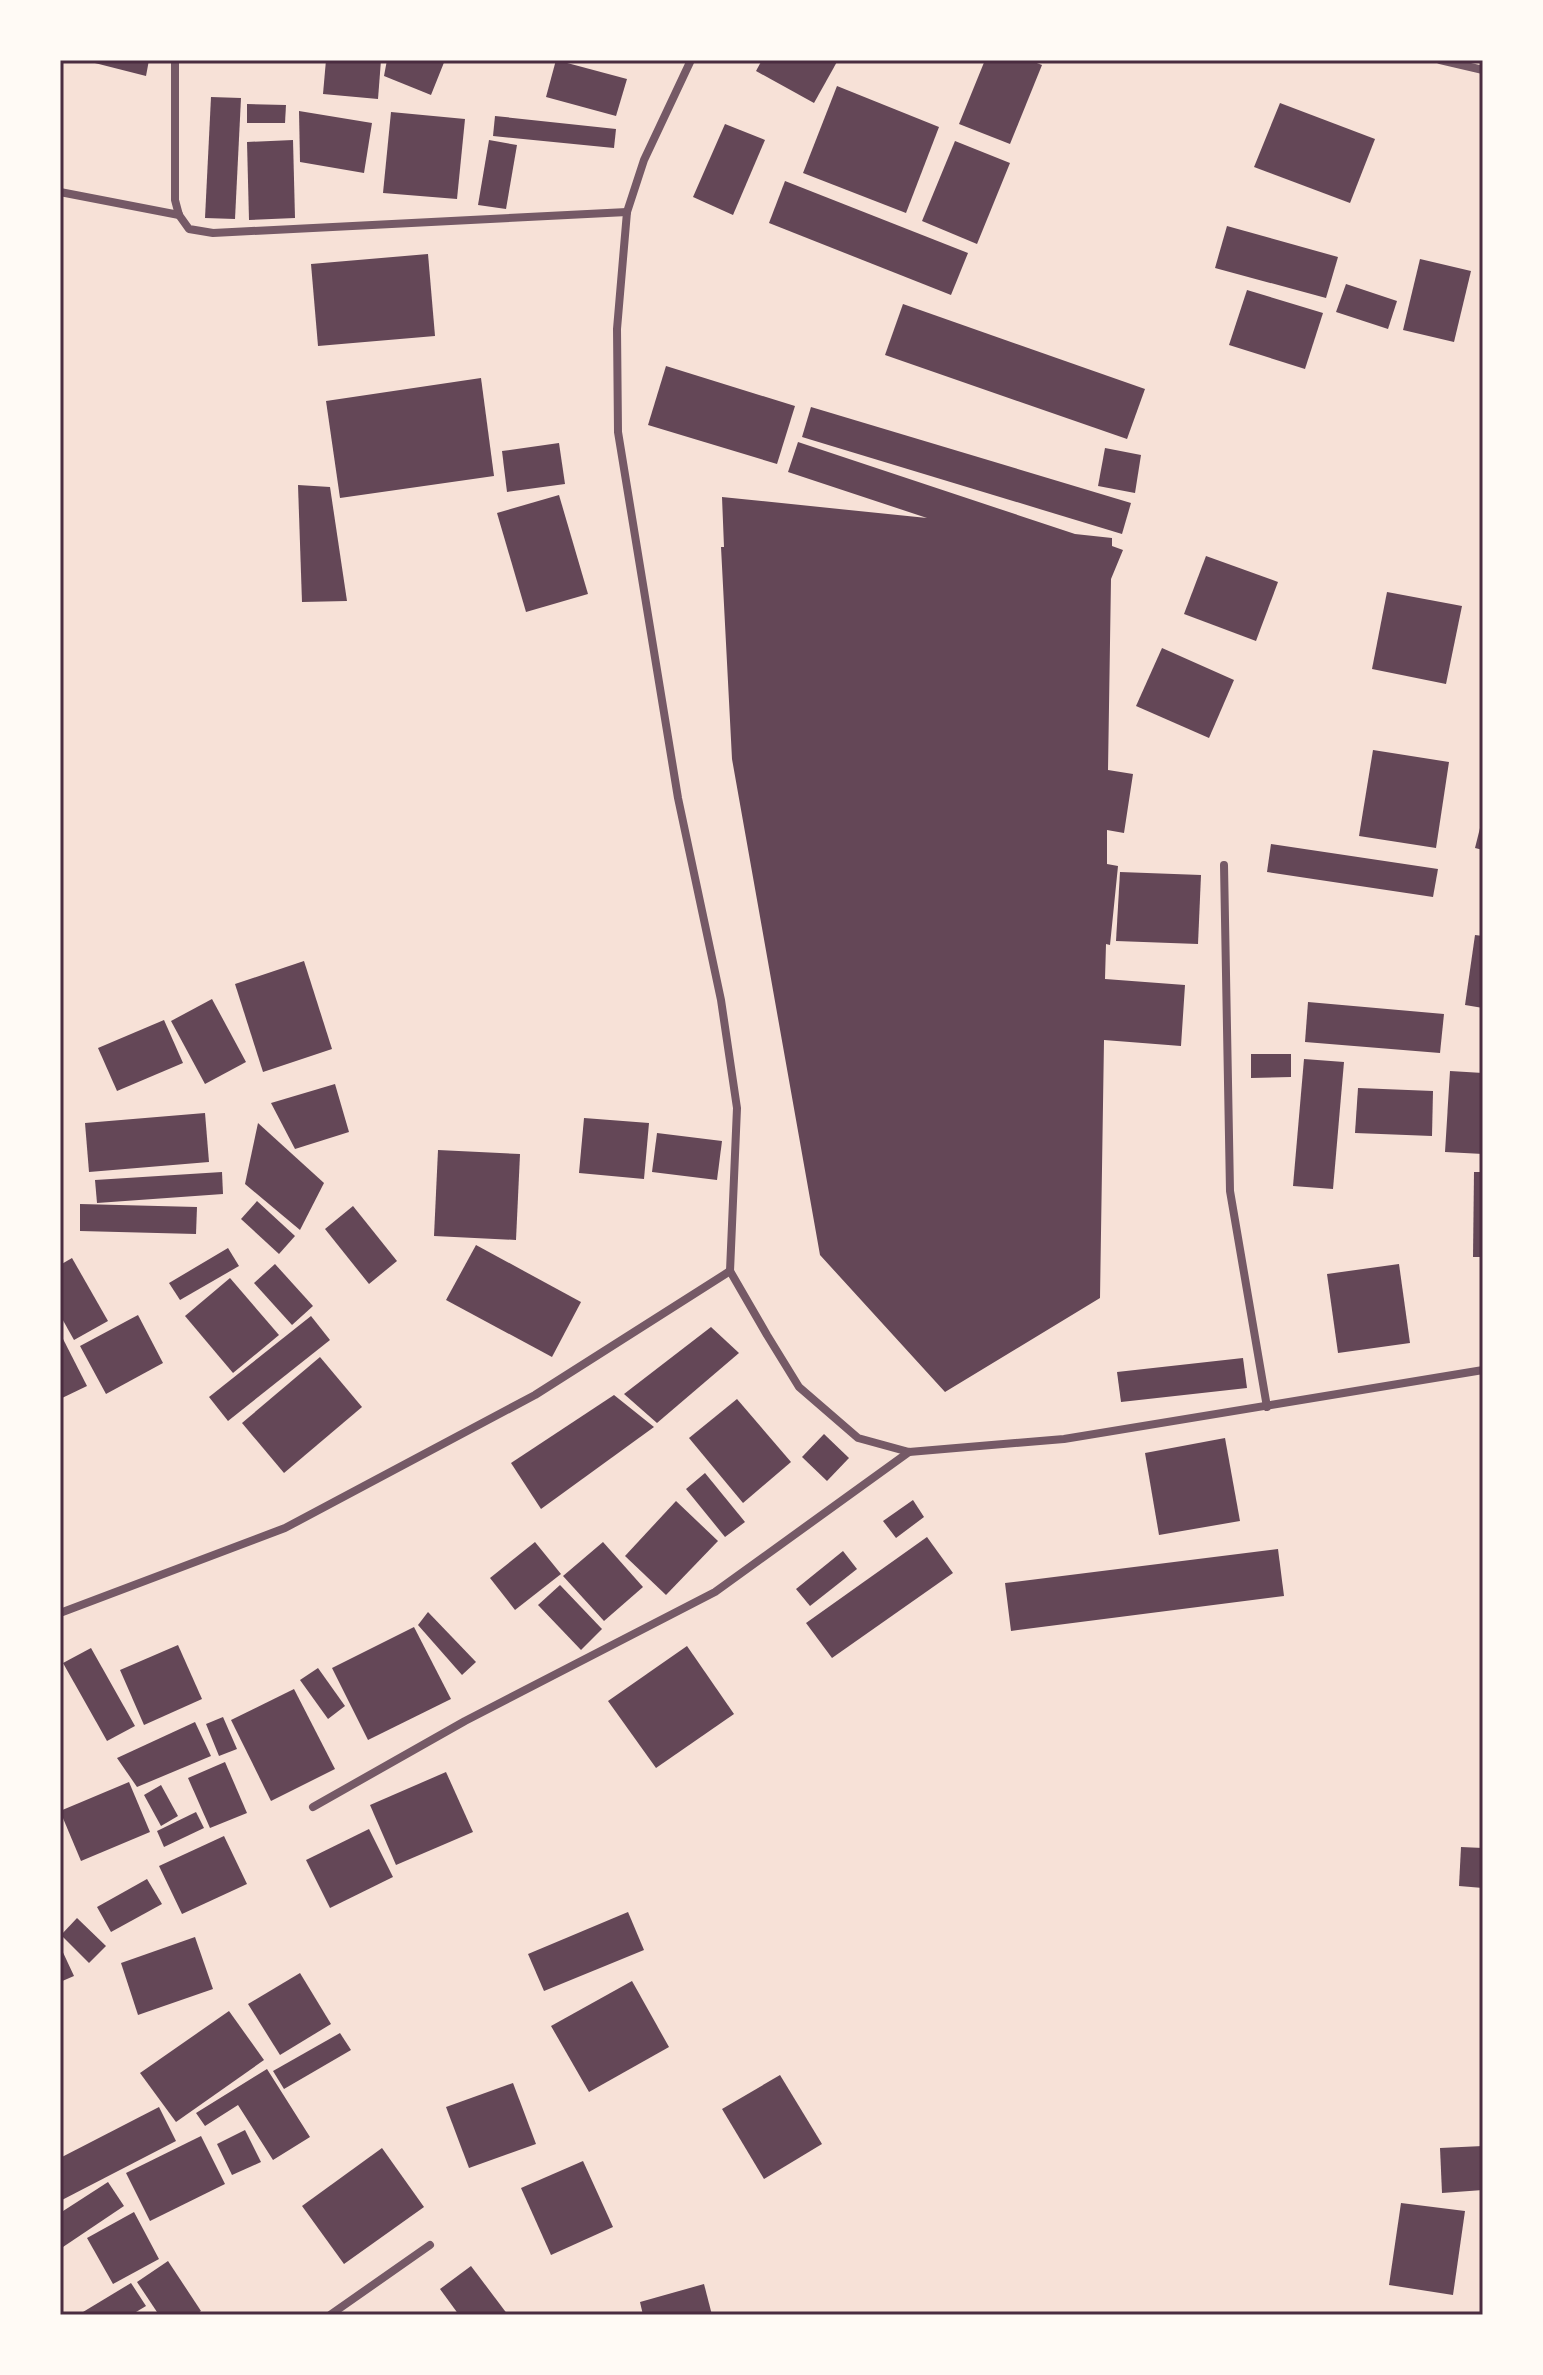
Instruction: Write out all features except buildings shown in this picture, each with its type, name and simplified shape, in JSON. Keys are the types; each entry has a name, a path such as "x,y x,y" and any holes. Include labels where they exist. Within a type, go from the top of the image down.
{"street":[{"path":"175,60 175,200 179,215 189,229 213,233 627,212"},
{"path":"691,60 644,160 627,212 617,329 618,432 678,798 721,1000 737,1108 730,1271 799,1387 858,1438 909,1452 1064,1439 1483,1370"},
{"path":"1440,60 1483,70"},
{"path":"60,192 179,215"},
{"path":"1224,865 1230,1191 1267,1407"},
{"path":"60,1613 285,1528 535,1395 730,1271"},
{"path":"313,1807 465,1721 715,1592 909,1452"},
{"path":"330,2315 430,2245"}]}
